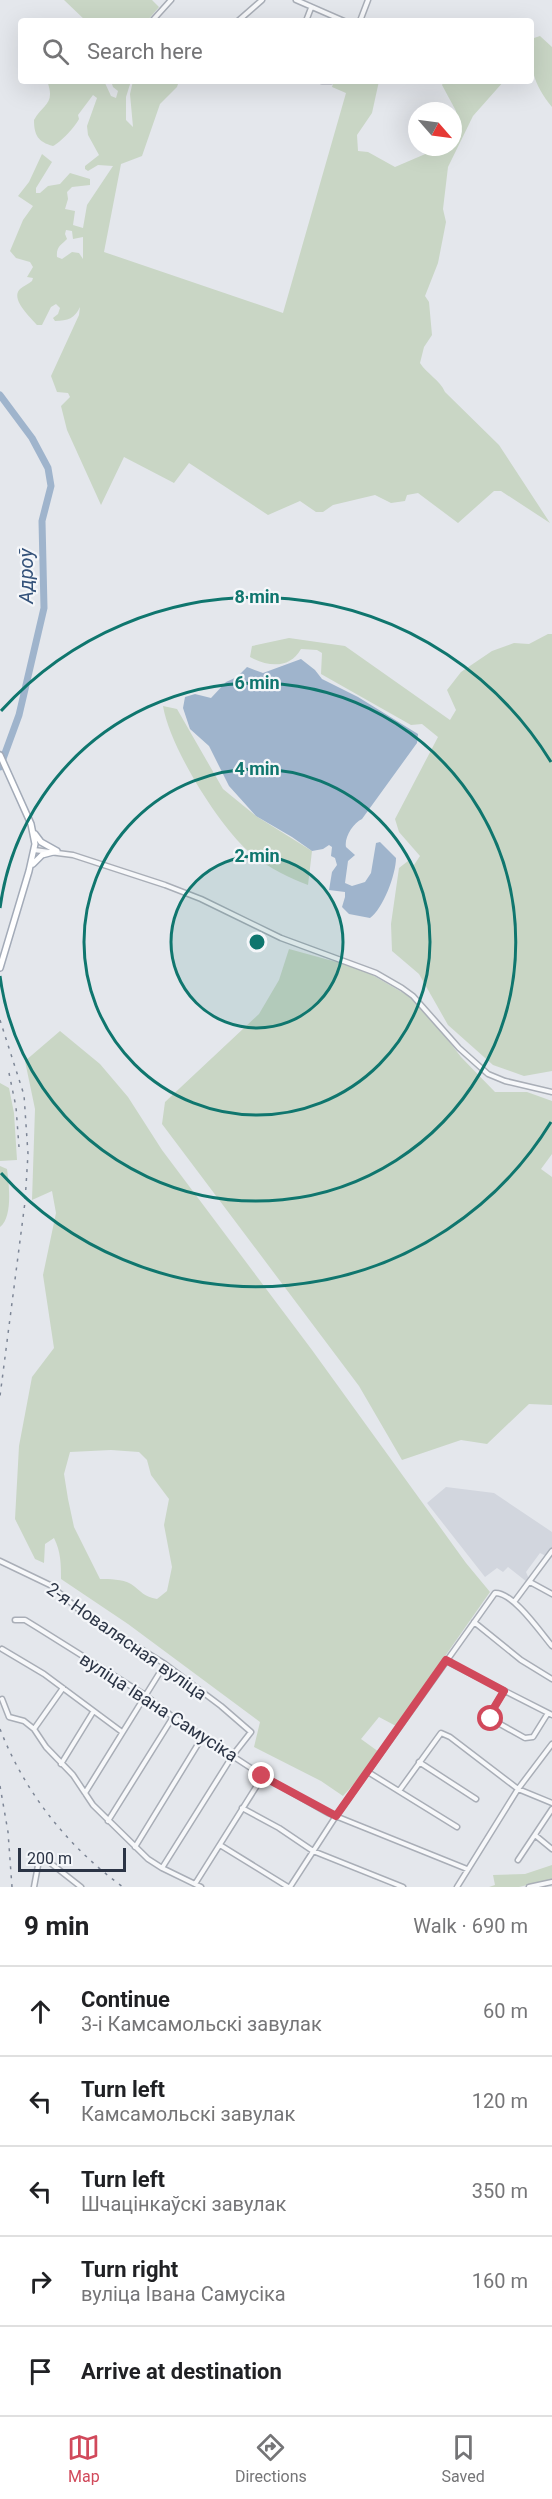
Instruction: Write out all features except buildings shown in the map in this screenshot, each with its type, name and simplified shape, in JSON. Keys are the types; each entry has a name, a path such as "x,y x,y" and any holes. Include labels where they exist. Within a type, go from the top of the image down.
{"main road":[{"path":"0,755 39,840 55,850"},
{"path":"0,968 29,871 34,847 31,825"},
{"path":"29,871 42,855 55,850"}],"street":[{"path":"155,18 171,0"},
{"path":"241,18 262,0"},
{"path":"296,0 336,18"},
{"path":"361,18 368,0"},
{"path":"307,18 311,8"},
{"path":"34,847 87,858 189,894 281,938 381,976 413,996 464,1054 488,1074 505,1081 552,1092"},
{"path":"514,1602 552,1551"},
{"name":"2-я Новалясная вуліца","path":"0,1561 50,1585 83,1613 165,1664 249,1729 250,1736 233,1755"},
{"path":"530,1582 552,1594"},
{"path":"220,1845 289,1887 336,1816 495,1593 500,1593 514,1602 552,1646"},
{"name":"вуліца Івана Самусіка","path":"15,1620 25,1620 145,1695 173,1717 262,1776 336,1816 467,1869"},
{"path":"474,1622 521,1660 552,1679"},
{"path":"2,1649 63,1688 122,1732"},
{"path":"446,1660 550,1714 533,1737 525,1738 489,1716 504,1691"},
{"path":"85,1793 165,1664"},
{"path":"34,1729 63,1688"},
{"path":"2,1699 9,1717 24,1721 34,1729 108,1821 135,1847 162,1868 201,1887"},
{"path":"61,1764 93,1712"},
{"path":"108,1821 173,1717"},
{"path":"399,1791 441,1733 450,1737 518,1789 552,1803"},
{"path":"135,1847 203,1736"},
{"path":"458,1887 518,1789 552,1744"},
{"path":"162,1868 233,1755"},
{"path":"419,1762 476,1799"},
{"path":"368,1772 457,1827"},
{"path":"195,1884 262,1776"},
{"path":"242,1808 279,1828 313,1851 403,1887"},
{"path":"518,1860 552,1809"},
{"path":"535,1835 552,1849"},
{"path":"34,1887 39,1860 44,1858 81,1887"},
{"path":"529,1887 552,1882"}],"shaded area":[{"path":"446,1487 494,1493 552,1532 552,1549 546,1556 540,1553 526,1572 529,1579 527,1582 508,1567 503,1572 497,1568 485,1577 427,1503"}],"green space":[{"path":"64,0 152,0 159,7 150,18 83,18"},
{"path":"540,36 552,47 552,107 540,90 534,75 534,38"},
{"path":"48,84 105,84 111,96 116,98 118,91 112,84 130,84 126,97 126,120 133,127 130,94 132,84 178,84 160,104 142,156 121,164 104,252 283,313 346,93 332,87 333,84 378,84 372,113 357,135 358,151 368,152 395,167 421,156 453,156 448,167 443,209 446,222 438,263 425,296 429,302 432,335 424,347 420,363 445,392 499,445 550,523 501,491 494,491 458,523 418,493 407,495 405,501 391,503 375,495 333,505 323,512 316,512 300,501 268,515 189,463 174,483 124,457 101,505 67,430 61,406 70,397 68,393 57,392 51,376 79,315 80,307 71,318 55,321 53,318 58,314 60,308 56,304 51,307 42,325 37,325 22,308 17,298 20,289 32,281 33,278 27,277 33,267 30,262 16,258 10,251 23,220 33,206 18,196 29,182 42,154 52,162 36,188 36,193 40,193 48,186 60,184 70,173 90,179 90,185 72,187 67,192 68,199 65,209 75,211 73,225 83,228 87,205 113,166 98,165 88,171 85,169 85,166 99,155 88,135 87,126 97,98 93,95 78,115 79,119 74,126 53,146 38,137 34,120 49,99","holes":["66,230 72,231 73,239 83,237 83,259 79,253 72,252 62,259 57,257 58,248 67,239"]},
{"path":"442,84 501,84 473,116 462,138 462,102 451,102"},
{"path":"552,634 552,1071 524,1076 493,1065 448,1025 419,974 392,951 391,924 399,868 408,861 414,865 420,856 399,832 395,819 438,737 422,724 411,725 321,674 322,653 317,650 301,649 291,660 278,664 264,663 250,657 252,646 289,638 345,646 450,720 456,710 447,690 461,672 492,651 514,643 529,644"},
{"path":"163,706 177,709 223,789 256,816 312,851 308,885 262,862 248,851 223,822 209,804 185,763 167,723"},
{"path":"289,949 362,969 419,1002 461,1057 495,1092 527,1092 552,1101 552,1154 541,1169 552,1177 552,1405 529,1404 487,1444 461,1440 402,1460 359,1386 162,1124 165,1102 259,1014 279,980"},
{"path":"60,1031 100,1064 128,1097 162,1150 312,1350 466,1563 490,1592 396,1726 379,1717 361,1739 379,1752 343,1796 321,1781 254,1747 260,1722 128,1624 61,1579 61,1563 54,1538 45,1544 44,1563 35,1559 15,1519 19,1446 32,1377 54,1348 43,1275 56,1213 52,1191 32,1200 35,1109 25,1061","holes":["111,1450 139,1452 147,1460 151,1475 169,1499 164,1525 172,1567 167,1591 157,1599 146,1595 127,1582 100,1579 74,1527 64,1474 70,1452"]},
{"path":"0,1083 9,1088 14,1113 17,1160 0,1161"},
{"path":"0,1166 7,1169 9,1200 7,1216 0,1227"},
{"path":"552,1865 552,1879 519,1887 489,1887 495,1885 493,1875 525,1874"}],"water":[{"path":"301,659 322,679 358,697 418,734 417,743 362,819 352,827 346,839 346,847 355,855 348,861 345,883 352,886 365,882 371,873 376,843 380,842 396,858 388,891 380,907 370,918 349,914 342,907 345,892 329,890 332,872 337,865 335,858 331,856 332,847 329,845 312,851 256,816 229,786 209,746 190,729 183,708 185,697 195,694 211,698 226,682 237,677 247,667 263,673"}],"waterway":[{"name":"Адроў","path":"0,395 32,438 48,468 51,486 42,521 44,608 19,715 0,767"}],"railway":[{"path":"0,1020 24,1095 28,1154 25,1202 0,1396"},
{"path":"9,1073 16,1107 19,1147"},
{"path":"0,1729 22,1775 50,1817 84,1854 123,1887"},
{"path":"0,1786 8,1832 12,1887"}],"route":[{"path":"262,1776 336,1816 446,1660 504,1691 489,1716 491,1719"}]}
